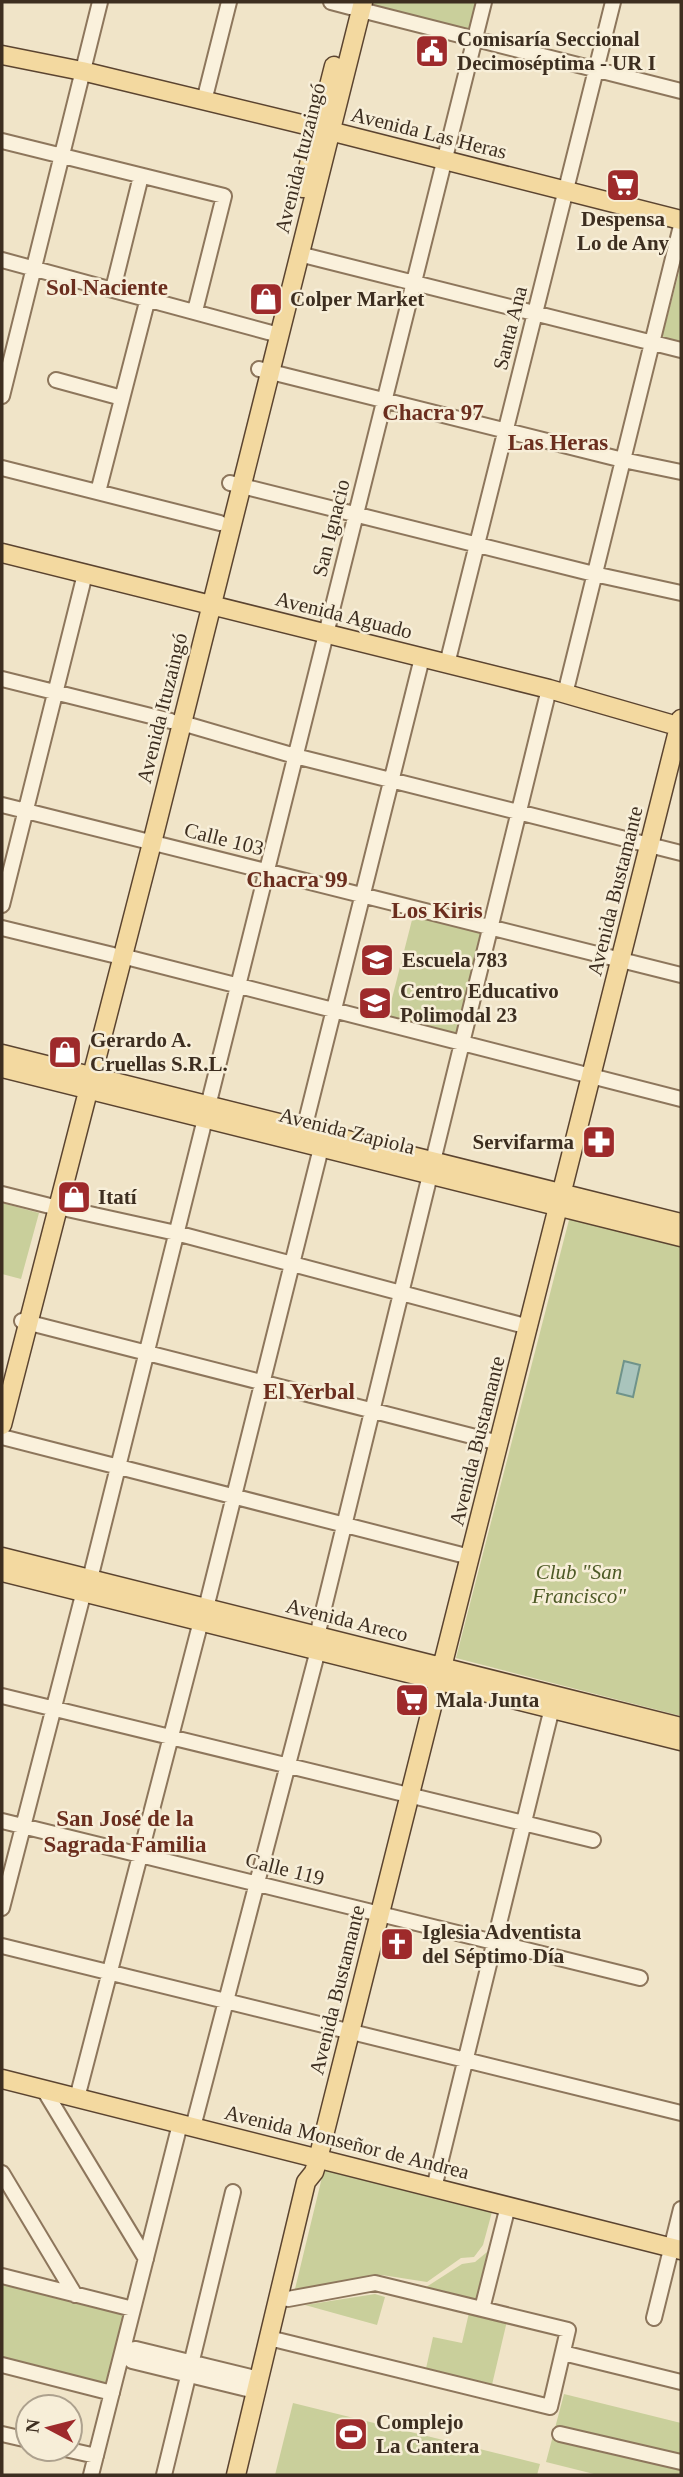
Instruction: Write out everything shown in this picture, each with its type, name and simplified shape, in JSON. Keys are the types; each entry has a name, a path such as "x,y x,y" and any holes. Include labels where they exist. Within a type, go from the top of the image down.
{"main road":[{"name":"Avenida Ituzaingó","path":"2,1425 25,1322 356,5"},
{"name":"Avenida Las Heras","path":"2,55 82,71 681,220"},
{"name":"Avenida Ituzaingó","path":"274,333 299,254 324,130"},
{"name":"Avenida Ituzaingó","path":"206,604 220,523 236,484"},
{"name":"Avenida Aguado","path":"2,553 680,725"},
{"name":"Avenida Bustamante","path":"274,2339 288,2299 316,2184 316,2166 408,1795 680,725"},
{"name":"Avenida Zapiola","path":"2,1054 85,1082"},
{"name":"Avenida Zapiola","path":"2,1068 85,1082 206,1112 321,1148 432,1168"},
{"name":"Avenida Zapiola","path":"206,1112 304,1129 432,1168 560,1200 681,1237"},
{"name":"Avenida Zapiola","path":"560,1200 681,1223"},
{"name":"Avenida Ituzaingó","path":"2,1401 25,1322"},
{"name":"Avenida Areco","path":"2,1557 87,1585 317,1643 681,1727"},
{"name":"Avenida Areco","path":"2,1572 87,1585"},
{"name":"Avenida Areco","path":"439,1673 552,1709 681,1741"},
{"name":"Avenida Monseñor de Andrea","path":"2,2080 186,2126 316,2166 434,2188 676,2248"},
{"name":"Avenida Bustamante","path":"248,2475 263,2388 306,2182 316,2166"},
{"name":"Avenida Bustamante","path":"236,2475 263,2388"}],"street":[{"path":"2,396 100,2"},
{"path":"204,101 229,2"},
{"path":"331,2 356,5 474,39 681,91"},
{"name":"San Ignacio","path":"2,1908 118,1466 484,2"},
{"name":"Santa Ana","path":"447,664 613,2"},
{"path":"2,141 224,196 195,311"},
{"path":"113,289 141,176"},
{"path":"92,2475 146,2259 226,2001 288,1766 344,1525 519,812 594,574 681,226"},
{"path":"299,254 681,350"},
{"path":"2,260 274,333"},
{"path":"97,492 148,299"},
{"path":"264,370 623,460 681,472"},
{"path":"56,380 122,398"},
{"path":"2,468 220,523"},
{"path":"236,484 594,574 681,593"},
{"path":"2,905 85,574"},
{"path":"304,1129 422,658"},
{"path":"2,679 681,853"},
{"name":"Calle 103","path":"2,804 681,975"},
{"path":"2,928 681,1099"},
{"path":"77,2098 204,1614 321,1148"},
{"path":"2,1194 176,1233 529,1327"},
{"path":"25,1322 499,1443"},
{"path":"2,1437 470,1557"},
{"path":"2,1696 593,1840"},
{"path":"434,2188 552,1709"},
{"name":"Calle 119","path":"2,1821 640,1978"},
{"path":"2,1946 681,2113"},
{"path":"44,2090 146,2259"},
{"path":"2,2173 75,2295"},
{"path":"164,2475 233,2192"},
{"path":"482,2309 508,2206"},
{"path":"654,2318 676,2248 681,2209"},
{"path":"2,2276 133,2309"},
{"path":"274,2339 550,2407 568,2330 375,2283 288,2299"},
{"path":"123,2351 132,2361 190,2368 251,2390 263,2388"},
{"path":"563,2353 681,2382"},
{"path":"2,2365 112,2393"},
{"path":"560,2434 681,2462"},
{"path":"84,2453 96,2456"}],"green space":[{"path":"366,2 482,2 474,33 365,8"},
{"path":"681,265 681,342 662,337"},
{"path":"413,916 485,932 459,1034 387,1018"},
{"path":"2,1203 39,1213 21,1279 2,1274"},
{"name":"Club \"San Francisco\"","path":"570,1216 681,1243 681,1716 456,1658"},
{"path":"324,2169 492,2212 483,2245 474,2257 461,2258 427,2282 382,2275 295,2289"},
{"path":"498,2243 479,2314 507,2321 491,2389 425,2373 433,2337 462,2343 471,2304 420,2291 462,2264 475,2262"},
{"path":"2,2281 127,2312 109,2384 2,2358"},
{"path":"375,2294 385,2297 377,2325 305,2305"},
{"path":"564,2394 681,2423 681,2475 598,2475 546,2462"},
{"name":"Complejo La Cantera","path":"293,2403 540,2464 537,2475 275,2475"}],"water":[{"path":"624,1361 640,1365 633,1397 617,1393"}],"place":[{"name":"Comisaría Seccional Decimoséptima - UR I","path":"432,51"},
{"name":"Despensa Lo de Any","path":"623,185"},
{"name":"Colper Market","path":"266,299"},
{"name":"Escuela 783","path":"377,960"},
{"name":"Centro Educativo Polimodal 23","path":"375,1003"},
{"name":"Gerardo A. Cruellas S.R.L.","path":"65,1052"},
{"name":"Servifarma","path":"599,1142"},
{"name":"Itatí","path":"74,1197"},
{"name":"Mala Junta","path":"412,1700"},
{"name":"Iglesia Adventista del Séptimo Día","path":"397,1944"},
{"name":"Complejo La Cantera","path":"351,2434"}],"district":[{"name":"Sol Naciente","path":"107,287"},
{"name":"Chacra 97","path":"433,412"},
{"name":"Las Heras","path":"558,442"},
{"name":"Chacra 99","path":"297,879"},
{"name":"Los Kiris","path":"437,910"},
{"name":"El Yerbal","path":"309,1391"},
{"name":"San José de la Sagrada Familia","path":"125,1831"}]}
